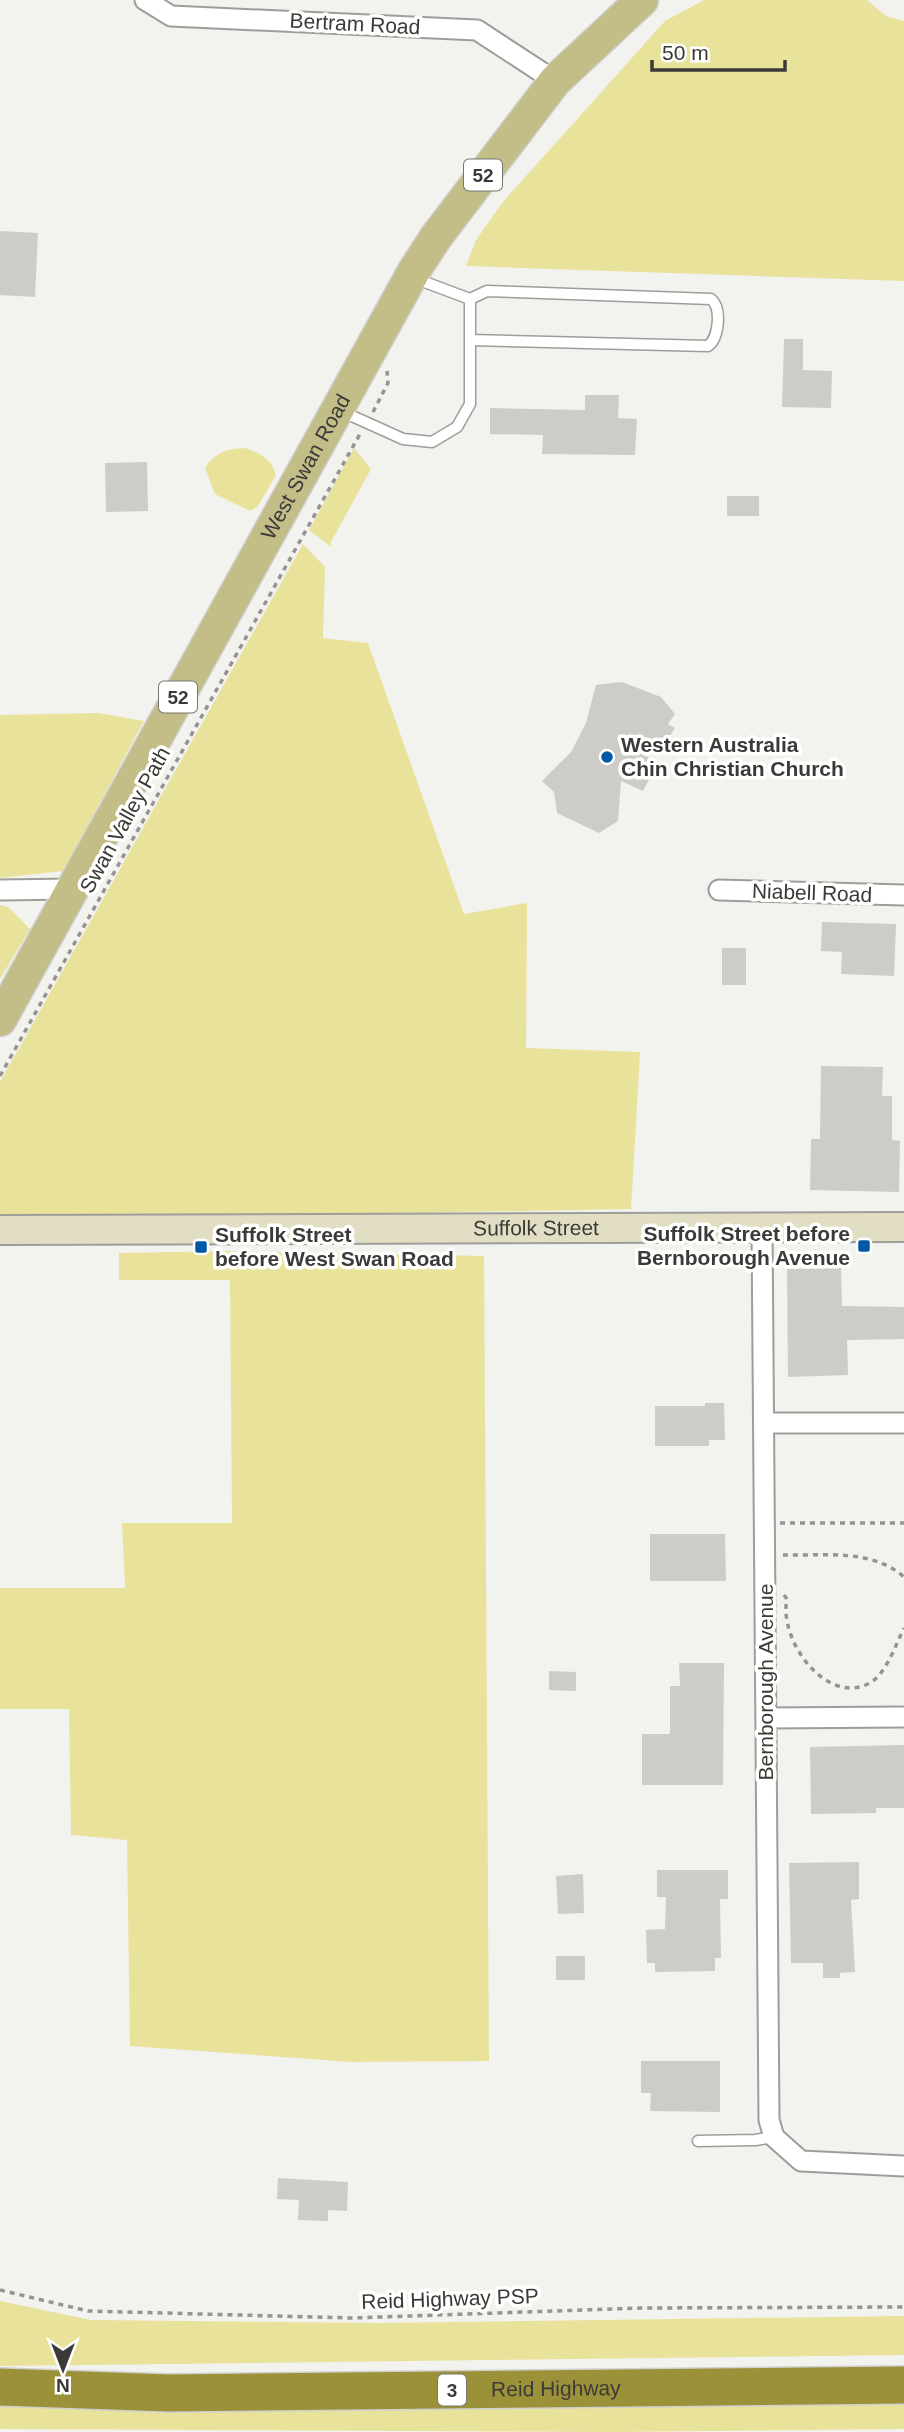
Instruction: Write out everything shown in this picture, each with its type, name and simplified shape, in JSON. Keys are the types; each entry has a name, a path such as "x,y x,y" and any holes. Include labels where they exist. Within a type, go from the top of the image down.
{"highway":[{"name":"Reid Highway","path":"0,2387 182,2393 904,2385"}],"main road":[{"name":"West Swan Road","path":"0,1020 411,276 436,237 555,81 642,0"},
{"name":"West Swan Road","path":"0,1009 24,974"}],"street":[{"name":"Bertram Road","path":"145,0 171,16 477,30 555,81"},
{"path":"0,890 72,889"},
{"name":"Niabell Road","path":"719,890 904,895"},
{"name":"Bernborough Avenue","path":"762,1227 769,2120 774,2137"},
{"name":"Suffolk Street","path":"0,1230 904,1227"},
{"path":"764,1423 904,1423"},
{"path":"766,1718 904,1717"},
{"path":"774,2137 801,2161 904,2166"}],"lane":[{"path":"411,276 470,299 487,291 711,299 717,310 716,335 708,346 471,340"},
{"path":"337,409 403,439 432,442 457,427 470,404 470,299"},
{"path":"698,2141 774,2137"}],"path":[{"name":"Swan Valley Path","path":"0,1076 366,424 388,383 386,364"},
{"path":"769,1523 904,1523"},
{"path":"775,1555 869,1557 893,1567 904,1577"},
{"path":"781,1592 788,1599 787,1621 800,1652 821,1678 844,1688 871,1683 885,1666 904,1628"},
{"name":"Reid Highway PSP","path":"0,2290 88,2311 352,2318 628,2309 904,2307"}],"shaded area":[{"path":"704,0 867,0 886,16 904,21 904,281 466,266 476,240 502,203 665,21"},
{"path":"245,448 264,457 276,475 258,506 250,511 215,494 205,468 222,452"},
{"path":"354,448 371,469 331,542 331,547 309,530"},
{"path":"303,544 325,567 323,638 368,643 464,914 527,903 526,1048 640,1052 631,1209 0,1220 0,1082"},
{"path":"97,713 144,721 63,871 0,878 0,715"},
{"path":"0,905 8,907 30,929 0,979"},
{"path":"230,1251 484,1256 489,2061 352,2062 130,2046 127,1840 71,1835 69,1709 0,1709 0,1588 125,1588 122,1523 232,1523 230,1280 119,1280 119,1253"},
{"path":"0,2301 91,2320 379,2323 904,2316 904,2355 0,2366"},
{"path":"904,2395 904,2429 612,2432 0,2429 0,2406 13,2407 15,2403"}],"building":[{"path":"0,231 38,233 35,297 0,295"},
{"path":"784,339 803,339 803,370 832,371 831,408 782,407"},
{"path":"585,395 619,395 618,418 637,419 635,455 542,454 543,435 490,434 490,408 585,410"},
{"path":"147,462 148,511 106,512 105,463"},
{"path":"727,496 759,496 759,516 727,516"},
{"name":"Western Australia Chin Christian Church","path":"622,682 661,697 675,714 668,724 675,728 666,742 644,755 658,762 643,791 621,781 618,821 599,833 557,813 554,792 542,781 571,752 586,723 596,685"},
{"path":"822,922 896,924 894,976 841,974 842,952 821,951"},
{"path":"722,948 746,948 746,985 722,985"},
{"path":"821,1066 883,1067 882,1096 892,1096 892,1140 900,1141 899,1192 810,1190 811,1139 820,1139"},
{"path":"841,1268 842,1306 904,1307 904,1339 847,1340 848,1375 788,1377 787,1269"},
{"path":"705,1403 724,1403 725,1440 709,1440 709,1446 655,1446 655,1406 705,1406"},
{"path":"650,1534 725,1534 726,1581 650,1581"},
{"path":"679,1663 724,1663 723,1785 642,1785 642,1734 670,1734 670,1686 680,1686"},
{"path":"549,1671 576,1672 576,1691 549,1690"},
{"path":"904,1745 904,1808 876,1808 876,1813 811,1814 810,1747"},
{"path":"859,1862 859,1899 851,1900 855,1972 840,1973 840,1978 823,1978 823,1963 791,1963 789,1863"},
{"path":"657,1870 728,1870 728,1899 720,1899 721,1958 715,1958 715,1971 655,1972 655,1963 647,1963 646,1930 665,1929 666,1897 657,1897"},
{"path":"583,1874 584,1913 558,1914 556,1876"},
{"path":"556,1956 585,1956 585,1980 556,1980"},
{"path":"641,2061 720,2061 720,2112 650,2111 651,2093 641,2093"},
{"path":"278,2178 348,2182 347,2211 328,2210 328,2221 298,2220 299,2200 277,2199"}],"place":[{"name":"Western Australia Chin Christian Church","path":"607,757"},
{"name":"Suffolk Street before Bernborough Avenue","path":"864,1246"},
{"name":"Suffolk Street before West Swan Road","path":"201,1247"}]}
